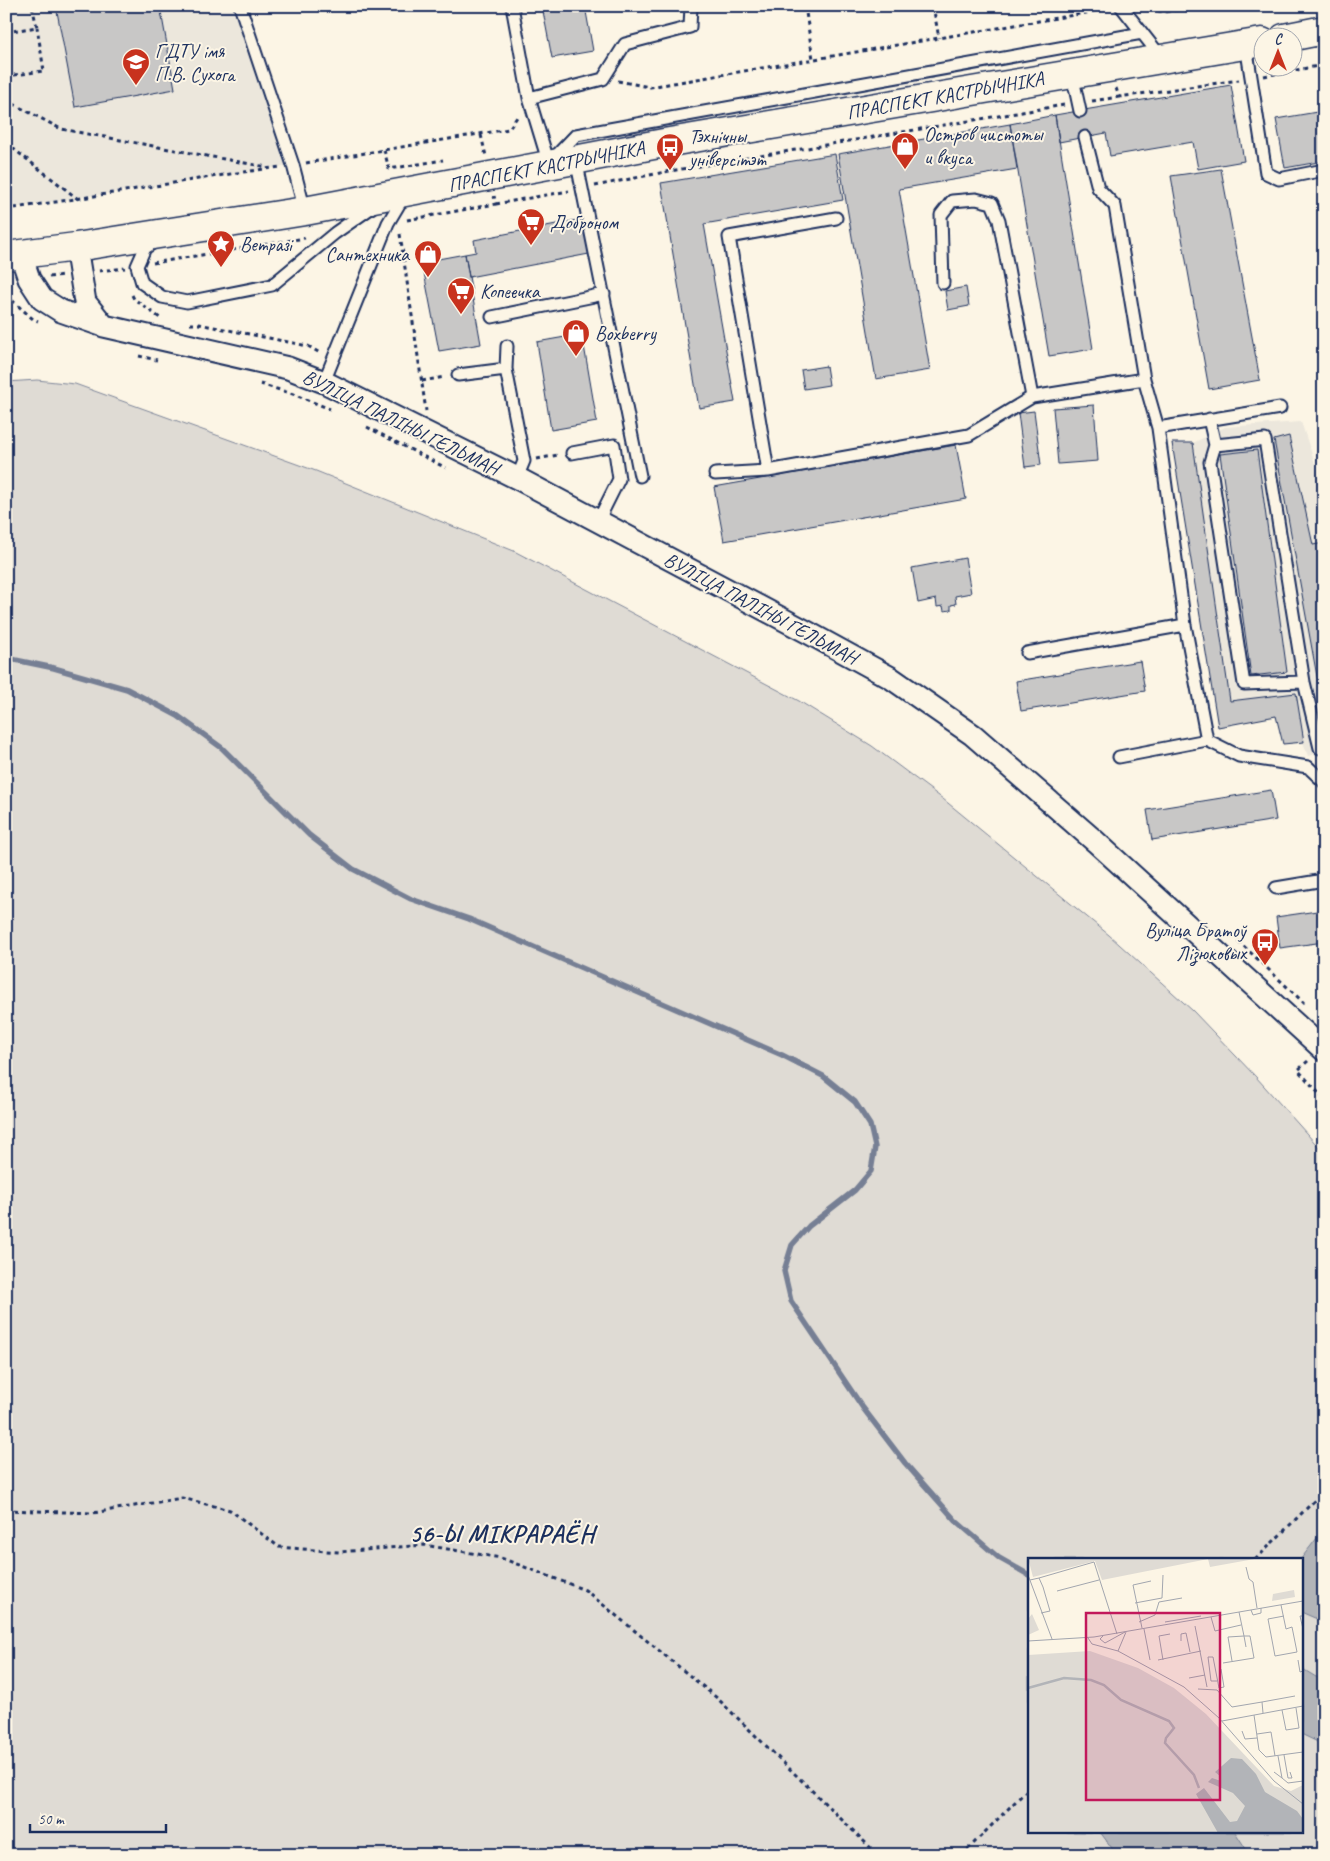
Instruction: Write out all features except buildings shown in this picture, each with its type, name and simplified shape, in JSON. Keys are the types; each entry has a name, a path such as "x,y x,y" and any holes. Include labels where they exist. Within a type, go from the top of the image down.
{"main road":[{"path":"1302,34 1324,30"},
{"name":"ПРАСПЕКТ КАСТРЫЧНІКА","path":"14,256 305,211 576,159 1252,43"}],"street":[{"path":"76,247 86,302 104,326"},
{"name":"ВУЛІЦА ПАЛІНЫ ГЕЛЬМАН","path":"14,256 42,299 61,311 104,326 288,368 324,382 520,470 598,521 891,678 973,735 1096,842 1323,1050"}],"lane":[{"path":"240,6 293,165 305,211"},
{"path":"512,6 529,98 549,164"},
{"path":"529,98 603,79 625,44 690,27 691,6"},
{"path":"1121,6 1162,59"},
{"path":"549,164 576,135 1142,33"},
{"path":"1252,66 1251,78 1266,173 1279,179 1324,170"},
{"path":"1072,74 1079,107"},
{"path":"1085,137 1098,188 1115,206 1144,379 1158,428 1185,625 1207,740"},
{"path":"576,159 640,476"},
{"path":"167,233 145,248 137,266 142,283 162,297 187,302 272,285 335,233 398,194"},
{"path":"324,382 398,194"},
{"path":"943,283 941,215 952,201 976,199 992,203 999,220 1032,397"},
{"path":"768,471 729,237 836,218"},
{"path":"492,317 604,294"},
{"path":"507,346 506,369 520,470"},
{"path":"458,375 506,369"},
{"path":"715,474 768,471 969,435 1032,397 1144,379"},
{"path":"1158,428 1280,408"},
{"path":"1209,420 1215,445 1210,462 1244,684 1304,682"},
{"path":"1215,445 1265,440 1304,682 1322,748 1308,767"},
{"path":"572,453 614,445 620,479 598,521"},
{"path":"1027,653 1185,625"},
{"path":"1119,757 1207,740 1239,756 1308,767 1324,782"},
{"path":"1276,888 1324,880"}],"path":[{"path":"6,76 44,71 32,6"},
{"path":"805,6 813,59"},
{"path":"933,6 939,38"},
{"path":"603,79 650,87 1086,13 1115,6"},
{"path":"1138,8 1164,12 1200,6"},
{"path":"6,32 37,27"},
{"path":"1251,78 1324,64"},
{"path":"496,204 670,171 1079,107 1119,97"},
{"path":"6,209 293,165 509,129 529,98"},
{"path":"6,100 62,129 271,168"},
{"path":"6,143 78,199"},
{"path":"384,150 389,169 450,159"},
{"path":"476,154 485,153"},
{"path":"400,231 427,417"},
{"path":"199,324 308,346 320,352"},
{"path":"422,381 458,375"},
{"path":"378,433 446,468"},
{"path":"520,470 572,453"},
{"path":"1232,936 1298,997"},
{"path":"1323,1050 1298,1070 1324,1099"},
{"path":"1257,1558 1324,1490"},
{"path":"6,1510 93,1513 182,1498 230,1510 279,1547 339,1552 424,1544 501,1558 585,1590 717,1698 878,1855"},
{"path":"962,1855 1028,1789"}],"shaded area":[{"name":"ГДТУ імя П.В. Сухога","path":"6,6 240,6 293,165 6,209"},
{"path":"37,380 75,384 316,471 514,551 799,701 872,746 943,799 1109,935 1193,1011 1256,1077 1324,1153 1324,1855 6,1855 6,382"},
{"path":"1301,422 1322,484 1324,506 1324,752 1308,756 1303,742 1283,744 1275,716 1218,727 1172,443 1193,443 1225,427"},
{"path":"1324,1529 1324,1622 1302,1612 1302,1558"},
{"path":"1302,1669 1316,1677 1324,1678 1324,1745 1302,1734"},
{"path":"1101,1834 1236,1834 1250,1855 1117,1855"}],"waterway":[{"path":"6,658 54,668 127,689 178,716 222,748 309,835 353,869 411,899 469,919 782,1055 823,1076 855,1102 870,1125 875,1147 871,1171 855,1190 809,1226 792,1245 784,1271 791,1301 863,1408 905,1463 956,1521 999,1558 1028,1574"}],"place":[{"name":"ГДТУ імя П.В. Сухога","path":"136,86"},
{"name":"Остров чистоты и вкуса","path":"905,170"},
{"name":"Тэхнічны універсітэт","path":"670,171"},
{"name":"Доброном","path":"531,246"},
{"name":"Ветразі","path":"221,268"},
{"name":"Сантехника","path":"428,278"},
{"name":"Копеечка","path":"461,315"},
{"name":"Boxberry","path":"576,357"},
{"name":"Вуліца Братоў Лізюковых","path":"1265,966"}],"district":[{"name":"56-Ы МІКРАРАЁН","path":"502,1533"}]}
